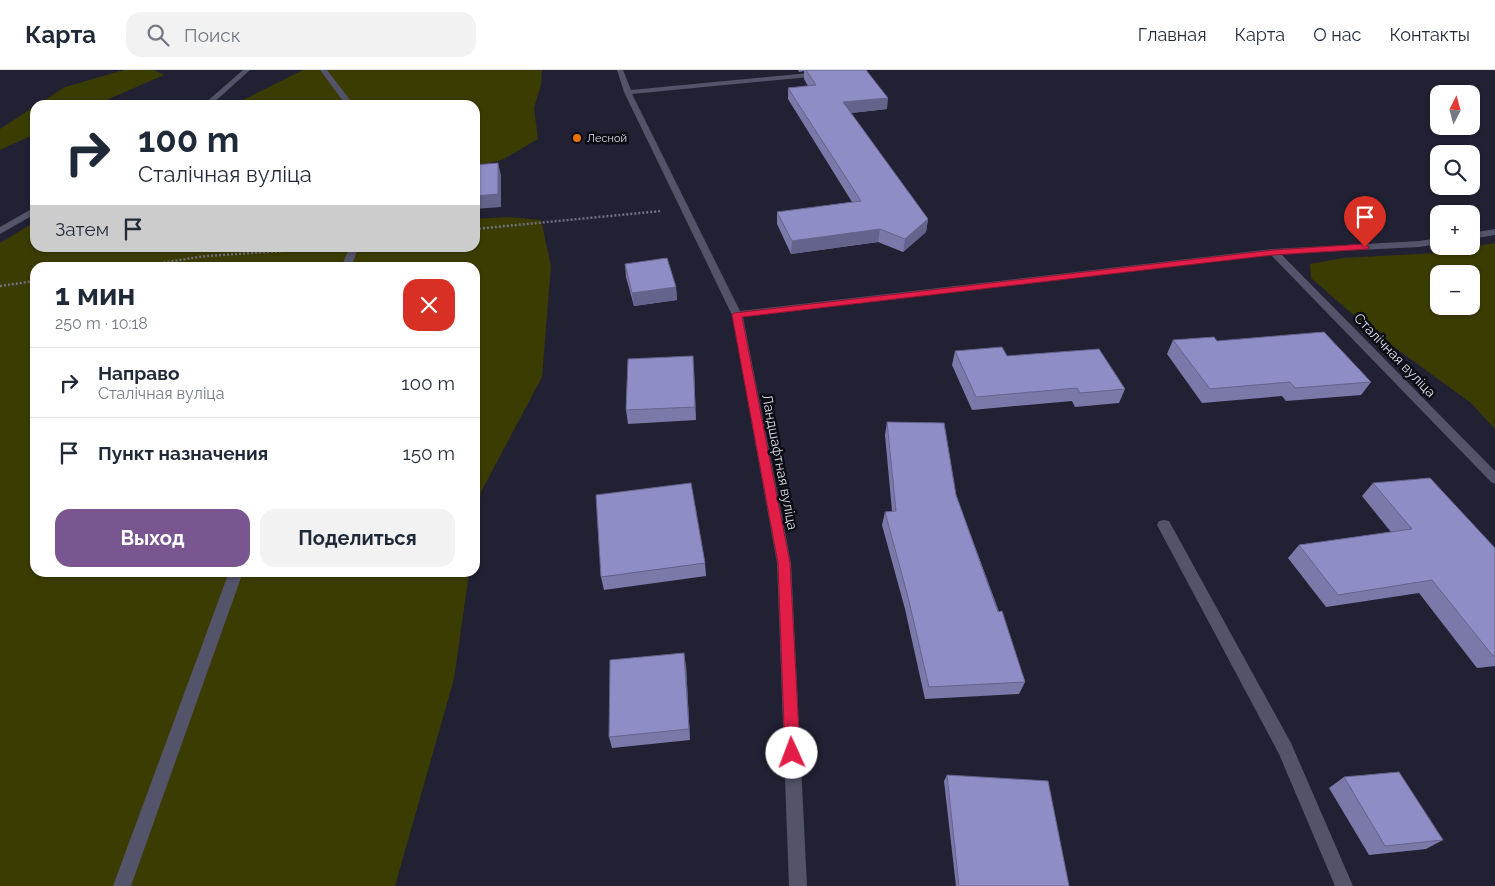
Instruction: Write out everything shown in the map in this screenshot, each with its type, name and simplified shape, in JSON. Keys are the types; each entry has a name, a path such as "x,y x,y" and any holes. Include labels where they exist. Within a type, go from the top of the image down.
{"street":[{"path":"213,100 247,70"},
{"path":"323,70 346,100"},
{"name":"Ландшафтная вуліца","path":"620,70 628,92 737,315 784,563 798,886"},
{"path":"628,92 827,73"},
{"path":"0,231 30,213"},
{"path":"1480,234 1495,232"},
{"path":"737,315 1273,252 1430,242"},
{"name":"Сталічная вуліца","path":"1273,252 1495,479"},
{"path":"1164,525 1285,750 1344,886"},
{"path":"122,886 234,577"}],"path":[{"path":"480,228 685,208"},
{"path":"167,262 206,256 270,252"},
{"path":"0,286 30,282"}],"shaded area":[{"path":"124,70 154,70 164,75 106,100 45,100 65,87"},
{"path":"303,70 542,70 541,85 534,108 538,139 502,160 480,165 480,100 243,100"},
{"path":"30,109 30,136 0,150 0,129"},
{"path":"508,217 541,220 551,266 542,377 481,492 480,499 480,262 30,262 30,577 468,577 454,679 395,886 0,886 0,243 30,225 30,252 480,252 480,219"},
{"path":"1495,243 1495,429 1471,403 1372,331 1311,278 1310,264 1343,258 1430,253 1430,255 1480,255 1480,246"}],"building":[{"path":"806,70 866,70 888,98 843,102 928,219 905,239 880,229 792,241 777,212 861,201 788,88 816,85"},
{"path":"498,163 498,194 480,196 480,165"},
{"path":"667,258 676,287 632,293 625,264"},
{"path":"1324,332 1371,382 1295,388 1290,382 1210,389 1173,340 1214,337 1217,341"},
{"path":"1002,347 1007,356 1099,349 1125,389 1080,393 1077,388 976,397 955,351"},
{"path":"693,356 695,407 626,410 628,359"},
{"path":"887,422 944,423 956,495 998,612 1002,611 1025,682 929,687 908,597 885,512 896,511"},
{"path":"1430,478 1495,548 1495,656 1493,656 1432,580 1338,595 1299,545 1412,529 1373,483"},
{"path":"691,483 705,563 601,577 596,495"},
{"path":"684,653 689,729 609,737 610,660"},
{"path":"1399,772 1443,840 1385,846 1344,777"},
{"path":"947,775 1048,781 1069,886 959,886"}],"place":[{"name":"Лесной","path":"577,138"}],"route":[{"path":"792,753 784,563 737,315 1273,252 1365,247"}]}
